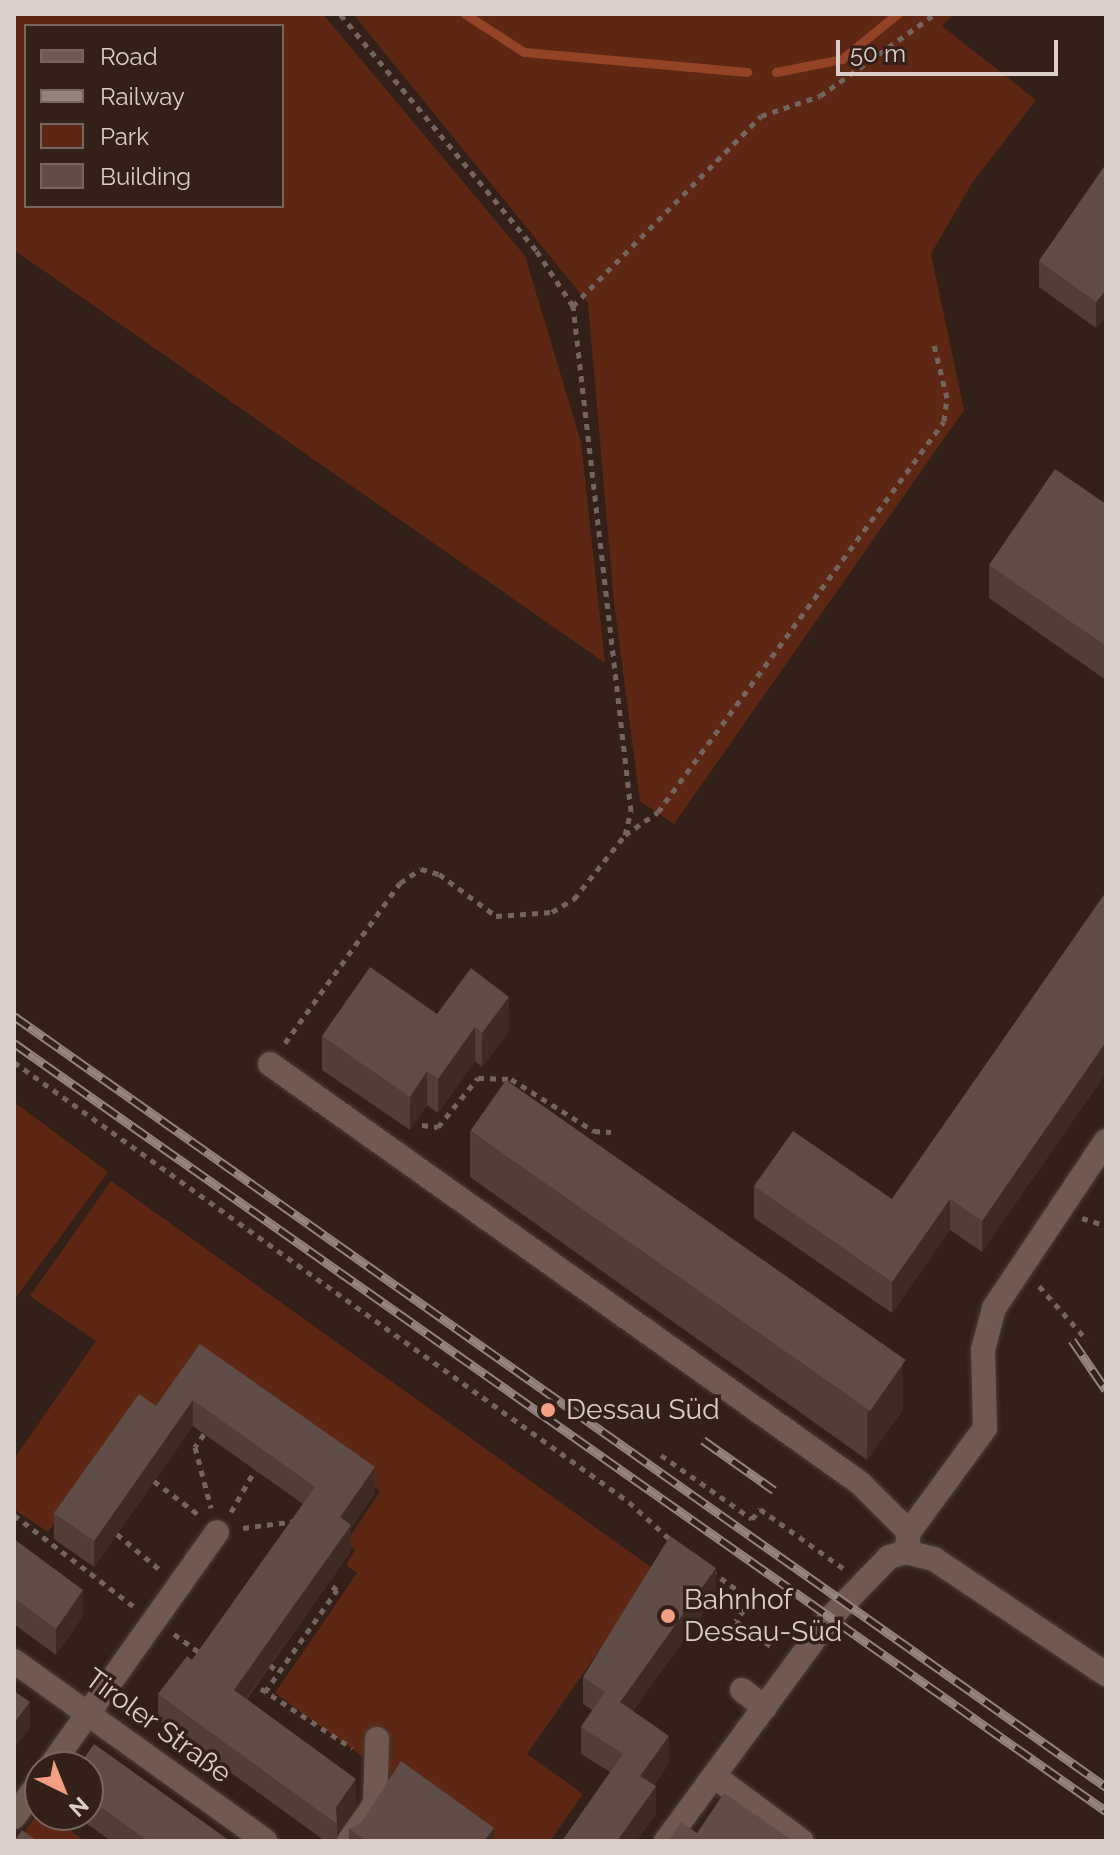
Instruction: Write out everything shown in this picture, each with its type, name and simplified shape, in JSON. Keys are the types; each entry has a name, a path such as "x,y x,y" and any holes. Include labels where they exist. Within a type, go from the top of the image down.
{"street":[{"path":"270,1064 860,1483 907,1542 962,1575 1106,1674"},
{"path":"666,1841 795,1664 861,1581 907,1542 985,1428 983,1350 1016,1268 1106,1141"},
{"path":"62,1751 217,1532"},
{"name":"Tiroler Straße","path":"14,1661 265,1841"},
{"path":"742,1690 765,1708"},
{"path":"349,1841 375,1804 377,1744"},
{"path":"714,1776 802,1841"}],"path":[{"path":"270,1064 400,883 421,869 439,874 496,916 524,918 574,899 625,835 630,796 573,306 536,250 340,14"},
{"path":"573,306 761,116 820,96 935,14"},
{"path":"625,835 643,829 658,812 944,421 947,398 933,341"},
{"path":"14,1062 629,1502 679,1547"},
{"path":"422,1125 445,1122 478,1078 511,1079 594,1131 611,1132"},
{"path":"1016,1268 1087,1340"},
{"path":"204,1434 195,1447 217,1532"},
{"path":"661,1455 752,1519 760,1509 861,1581"},
{"path":"217,1532 255,1470"},
{"path":"154,1481 217,1532 303,1520"},
{"path":"14,1515 155,1620 219,1659"},
{"path":"117,1534 179,1585"},
{"path":"703,1564 751,1600 736,1621 795,1664"},
{"path":"265,1692 337,1590 328,1583"},
{"path":"270,1665 278,1672"},
{"path":"242,1676 343,1748 377,1744"}],"green space":[{"path":"14,14 323,14 525,256 581,442 605,663 14,250"},
{"path":"353,14 954,14 942,26 1036,100 972,183 931,254 964,410 674,824 640,801 614,603 588,303"},
{"path":"14,1102 108,1172 14,1300"},
{"path":"111,1181 655,1570 527,1754 583,1794 550,1841 479,1841 275,1693 357,1573 346,1565 355,1550 346,1543 380,1491 200,1363 155,1425 132,1411 48,1532 14,1509 14,1459 96,1341 30,1296"},
{"path":"25,1831 71,1831 85,1841 30,1841 22,1835"}],"building":[{"path":"1106,164 1106,290 1096,302 1039,261"},
{"path":"1055,469 1106,504 1106,646 989,565"},
{"path":"1106,892 1106,1042 982,1221 950,1199 892,1282 754,1186 793,1131 892,1199"},
{"path":"370,967 437,1014 471,968 509,997 482,1033 475,1027 438,1079 427,1071 410,1097 322,1036"},
{"path":"506,1080 906,1360 870,1411 470,1131"},
{"path":"200,1344 375,1467 340,1517 351,1525 234,1690 356,1779 336,1807 337,1824 158,1694 187,1656 192,1660 315,1487 193,1400 94,1541 54,1513 139,1394 156,1406"},
{"path":"670,1536 716,1568 620,1702 669,1736 640,1776 656,1786 617,1841 562,1841 623,1754 581,1727 605,1692 583,1677"},
{"path":"14,1539 83,1590 56,1629 14,1598"},
{"path":"14,1691 30,1702 14,1723"},
{"path":"94,1744 104,1751 89,1751"},
{"path":"104,1751 230,1841 148,1841 104,1809"},
{"path":"401,1761 494,1828 484,1841 367,1841 349,1829 361,1823"},
{"path":"724,1793 793,1841 668,1841 681,1822 697,1833"},
{"path":"22,1830 37,1841 14,1841"}],"waterway":[{"path":"465,14 524,52 747,72"},
{"path":"776,72 842,59 897,14"}],"railway":[{"path":"14,1016 1106,1787"},
{"path":"14,1043 1106,1811"},
{"path":"1072,1340 1106,1390"},
{"path":"703,1440 774,1490"}],"place":[{"name":"Dessau Süd","path":"548,1410"},
{"name":"Bahnhof Dessau-Süd","path":"668,1616"}]}
